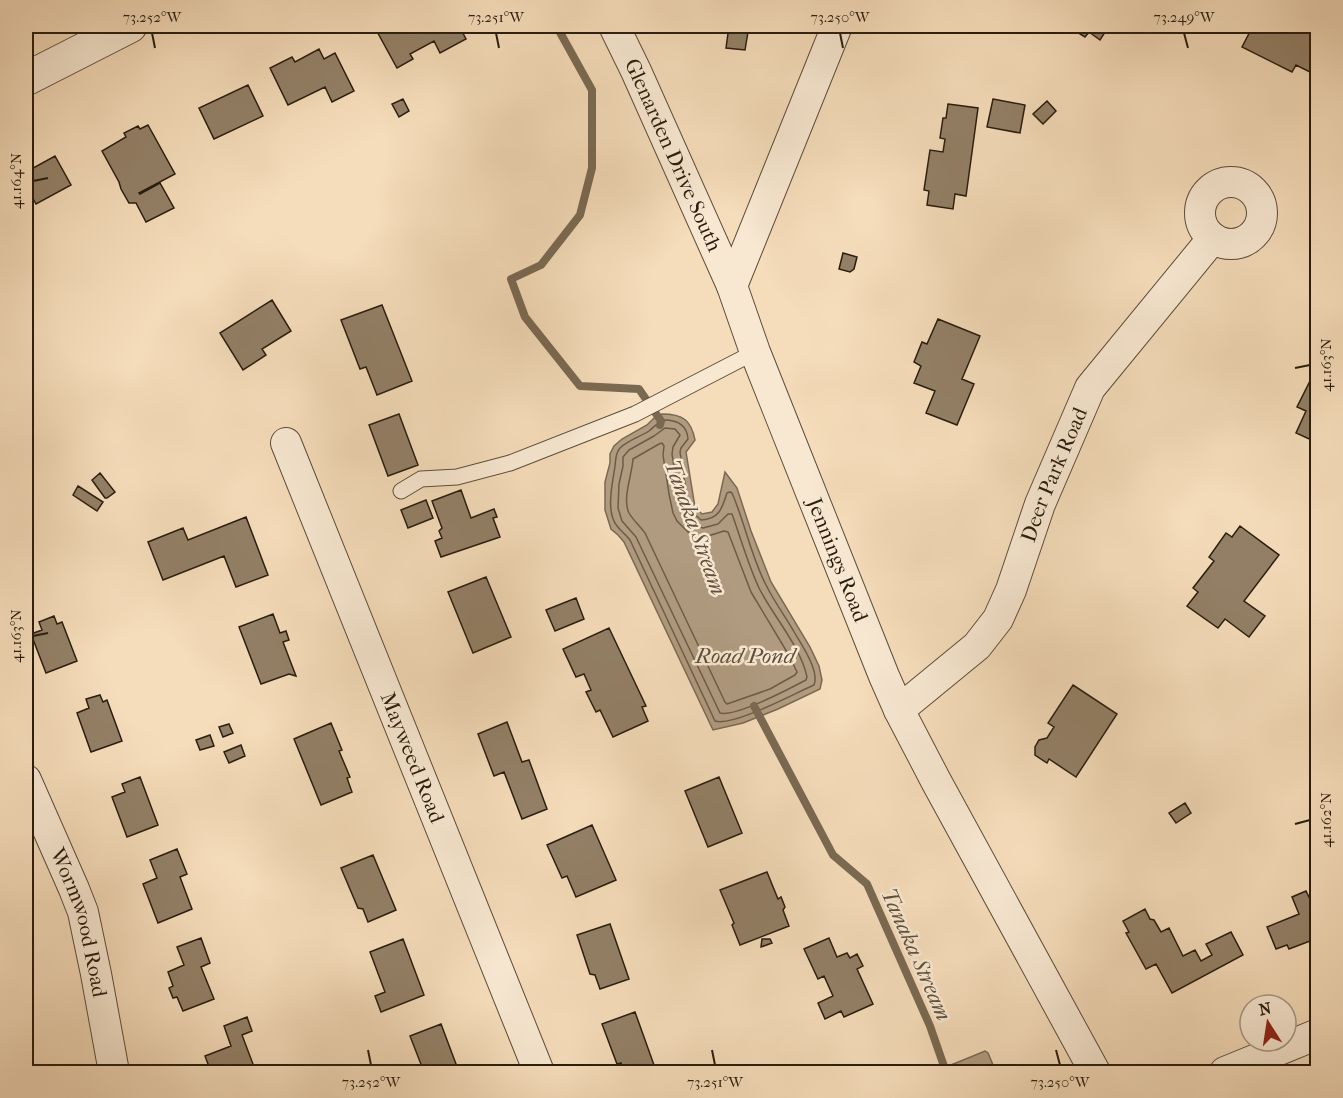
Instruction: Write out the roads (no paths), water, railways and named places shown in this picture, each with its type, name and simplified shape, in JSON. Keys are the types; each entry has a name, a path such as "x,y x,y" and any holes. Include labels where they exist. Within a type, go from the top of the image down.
{"street":[{"path":"26,79 130,26"},
{"name":"Glenarden Drive South","path":"614,26 636,70 732,286"},
{"path":"732,286 837,26"},
{"name":"Deer Park Road","path":"899,710 977,646 998,619 1011,590 1040,504 1090,388 1213,238"},
{"name":"Jennings Road","path":"732,286 755,352 899,710 1095,1072"},
{"name":"Mayweed Road","path":"286,443 539,1072"},
{"name":"Wormwood Road","path":"26,780 83,912 114,1072"},
{"path":"1225,1072 1317,1034"}],"lane":[{"path":"401,491 421,479 457,477 510,463 638,412 755,352"}],"water":[{"name":"Road Pond","path":"662,414 681,417 691,428 695,440 686,452 695,507 702,514 712,512 718,504 725,472 737,488 771,582 810,647 819,666 822,680 820,689 778,709 743,723 713,730 624,542 611,529 605,510 605,482 610,454 614,446"},
{"path":"985,1051 996,1072 953,1072 951,1065"}],"waterway":[{"name":"Tanaka Stream","path":"557,26 592,90 592,168 580,215 541,265 511,279 525,317 580,386 639,389 661,421 660,425"},
{"name":"Tanaka Stream","path":"754,706 833,855 867,884 930,1026 946,1072"}]}
